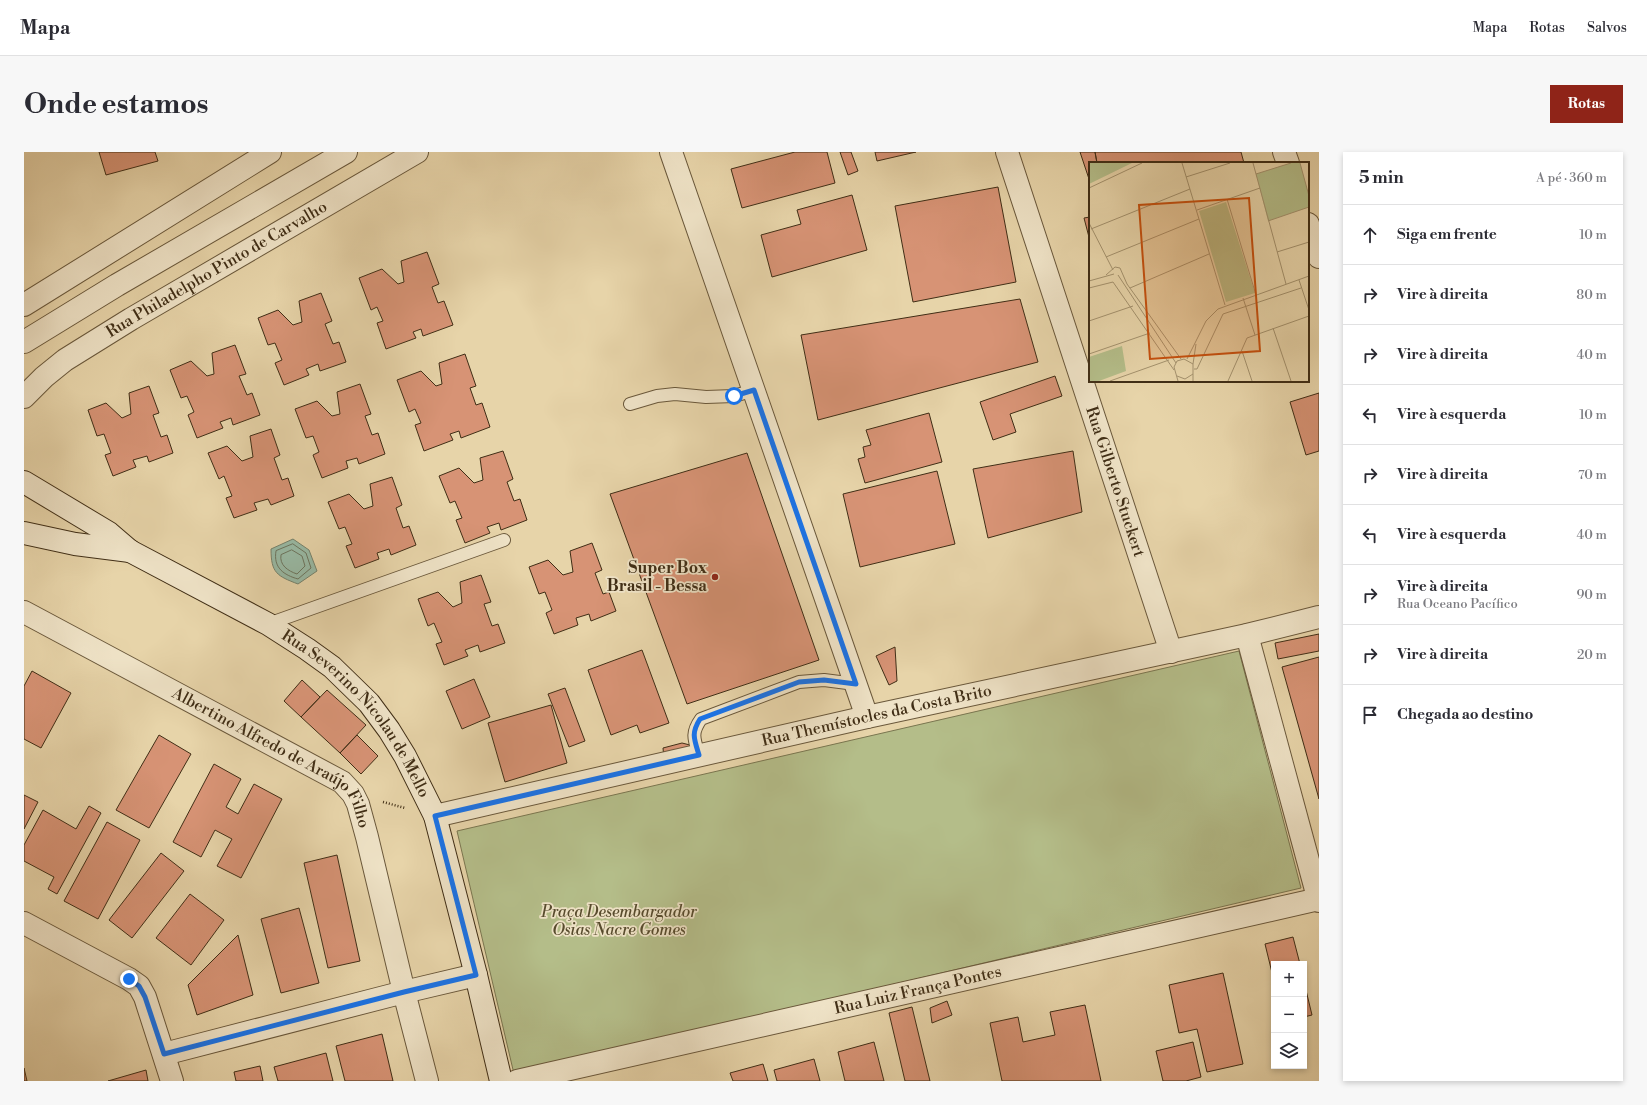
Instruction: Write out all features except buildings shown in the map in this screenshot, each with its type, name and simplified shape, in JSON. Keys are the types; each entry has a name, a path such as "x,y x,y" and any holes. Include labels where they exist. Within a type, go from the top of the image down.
{"street":[{"path":"24,305 236,162 270,152"},
{"path":"24,342 117,285 346,152"},
{"name":"Rua Philadelpho Pinto de Carvalho","path":"24,397 44,376 72,356 131,319 417,152"},
{"path":"671,152 867,717"},
{"name":"Rua Gilberto Stuckert","path":"1007,152 1171,652"},
{"path":"1284,152 1288,162"},
{"path":"1309,227 1319,257"},
{"name":"Rua Severino Nicolau de Mello","path":"24,482 110,534 130,551 268,624 332,667 369,703 389,730 405,756 435,816 476,975 501,1081"},
{"name":"Rua Severino Nicolau de Mello","path":"24,533 75,544 130,551"},
{"name":"Albertino Alfredo de Araújo Filho","path":"24,612 342,782 353,794 358,804 367,837 427,1081"},
{"name":"Rua Themístocles da Costa Brito","path":"435,816 867,717 1247,635 1319,617"},
{"path":"1247,635 1319,900"},
{"name":"Rua Luiz França Pontes","path":"517,1081 1319,900"},
{"path":"29,929 129,979 139,986 145,997 172,1081"},
{"path":"164,1054 476,975"}],"lane":[{"path":"630,404 657,396 675,394 706,397 734,396 754,390"},
{"path":"268,624 504,540"},
{"path":"699,755 694,739 694,728 700,719 799,682 824,680 856,684"}],"path":[{"path":"353,794 435,816"}],"green space":[{"name":"Praça Desembargador Osias Nacre Gomes","path":"1239,651 1301,888 514,1074 457,831"}],"water":[{"path":"293,539 309,550 317,571 298,584 280,576 274,569 271,557 271,549"}],"place":[{"name":"Super Box Brasil - Bessa","path":"715,577"}],"route":[{"path":"129,979 139,986 145,997 164,1054 476,975 435,816 699,755 694,739 694,728 700,719 799,682 824,680 856,684 754,390 734,396"}]}
